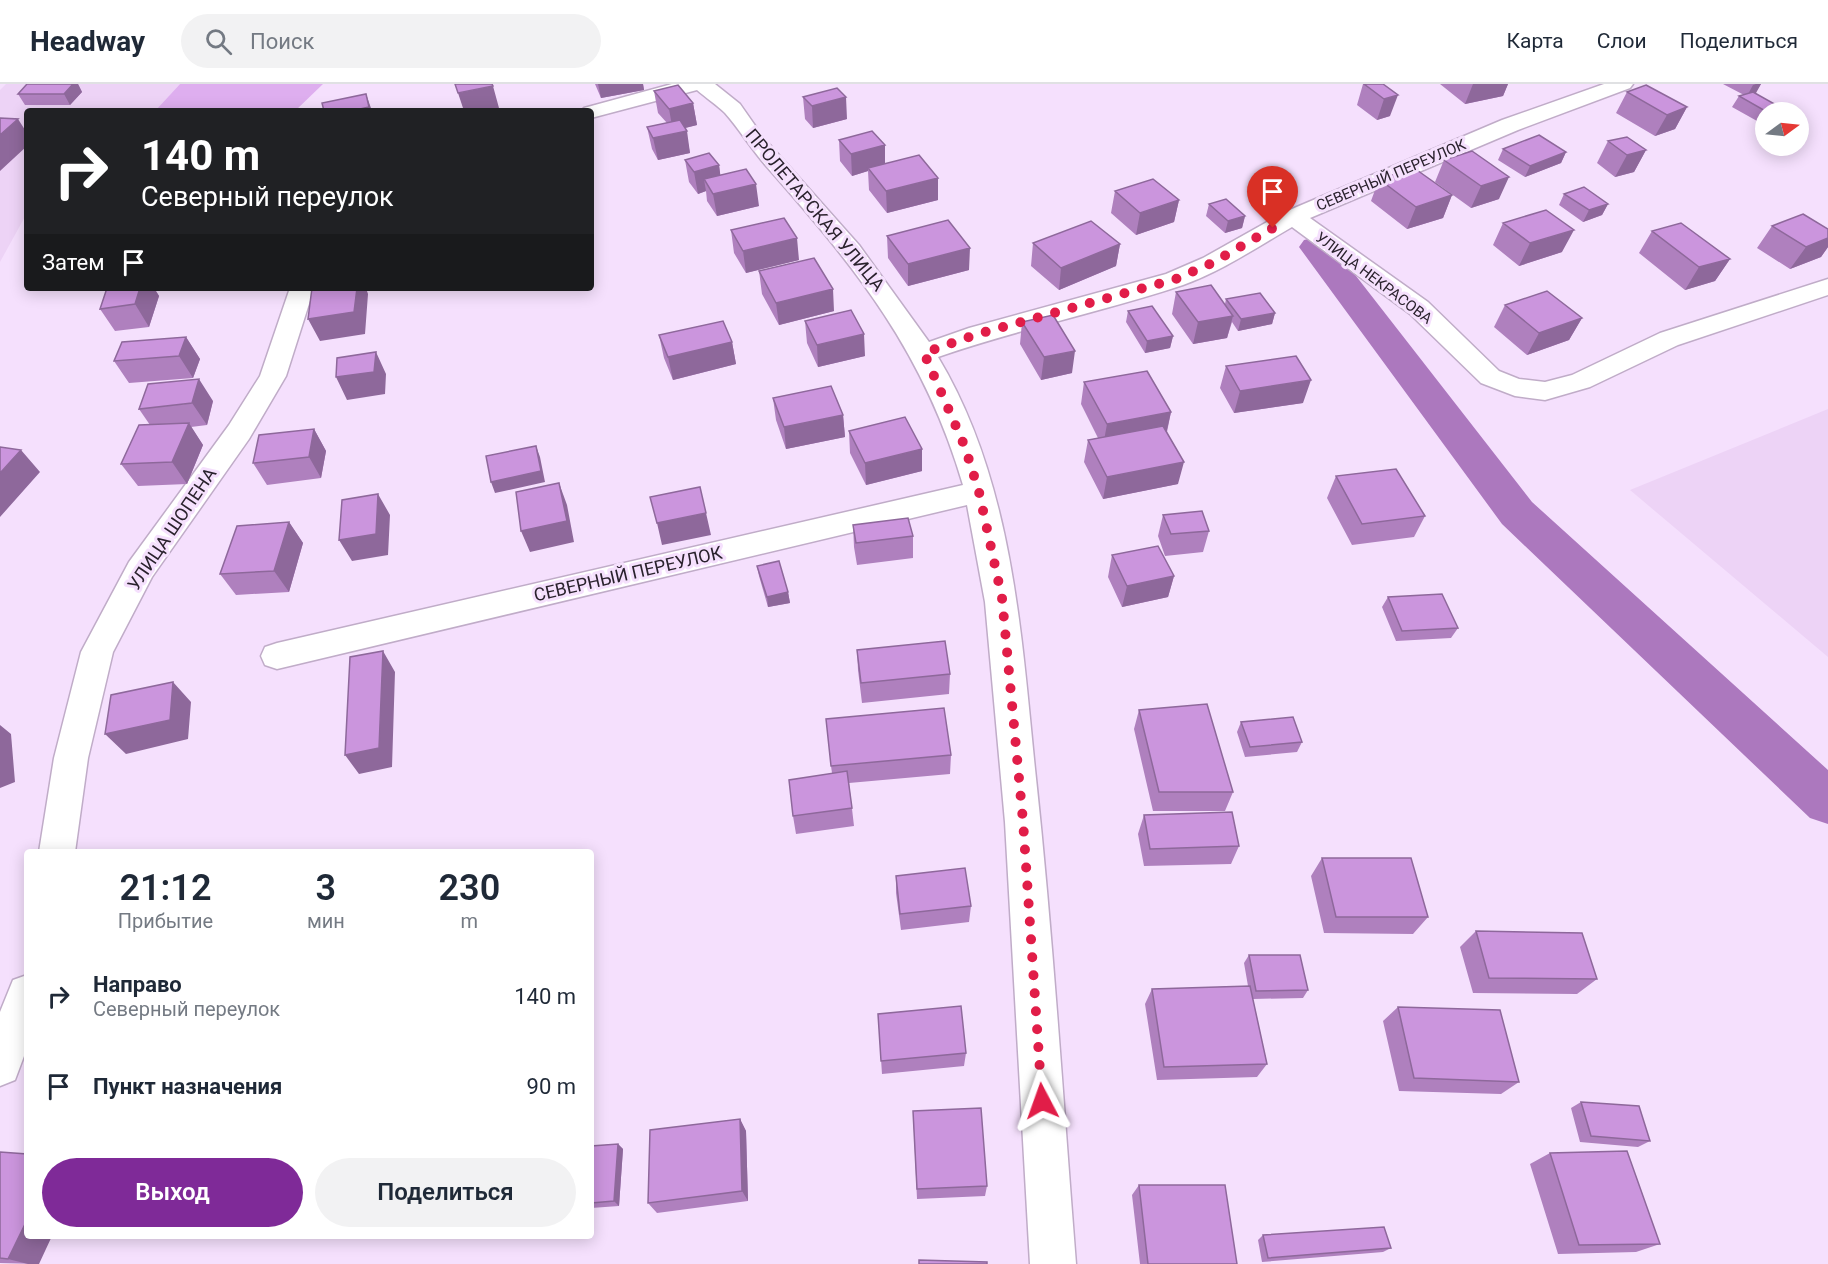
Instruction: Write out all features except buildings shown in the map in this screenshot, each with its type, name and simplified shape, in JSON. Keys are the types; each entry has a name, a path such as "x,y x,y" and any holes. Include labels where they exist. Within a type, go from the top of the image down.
{"street":[{"path":"594,111 696,84"},
{"name":"ПРОЛЕТАРСКАЯ УЛИЦА","path":"702,84 735,112 756,142 841,236 888,296 924,353 965,447 979,492 1002,598 1020,786 1053,1264"},
{"name":"СЕВЕРНЫЙ ПЕРЕУЛОК","path":"924,353 978,334 1176,279 1212,263 1293,217 1510,124 1623,84"},
{"name":"УЛИЦА НЕКРАСОВА","path":"1293,217 1419,308 1490,377 1515,387 1545,391 1581,381 1669,339 1828,287"},
{"name":"УЛИЦА ШОПЕНА","path":"57,849 71,758 97,652 140,570 238,432 273,376 301,291"},
{"name":"СЕВЕРНЫЙ ПЕРЕУЛОК","path":"277,656 979,492"},
{"path":"0,1065 24,1002"}],"shaded area":[{"path":"6,84 180,84 158,108 24,108 24,218 0,262 0,90"},
{"path":"180,84 323,84 298,108 158,108"},
{"path":"1828,409 1828,657 1630,490"}],"waterway":[{"path":"1316,247 1517,513 1828,802"}],"route":[{"path":"1042,1101 1023,821 1002,598 979,492 965,447 924,353 978,334 1176,279 1212,263 1273,228"}]}
